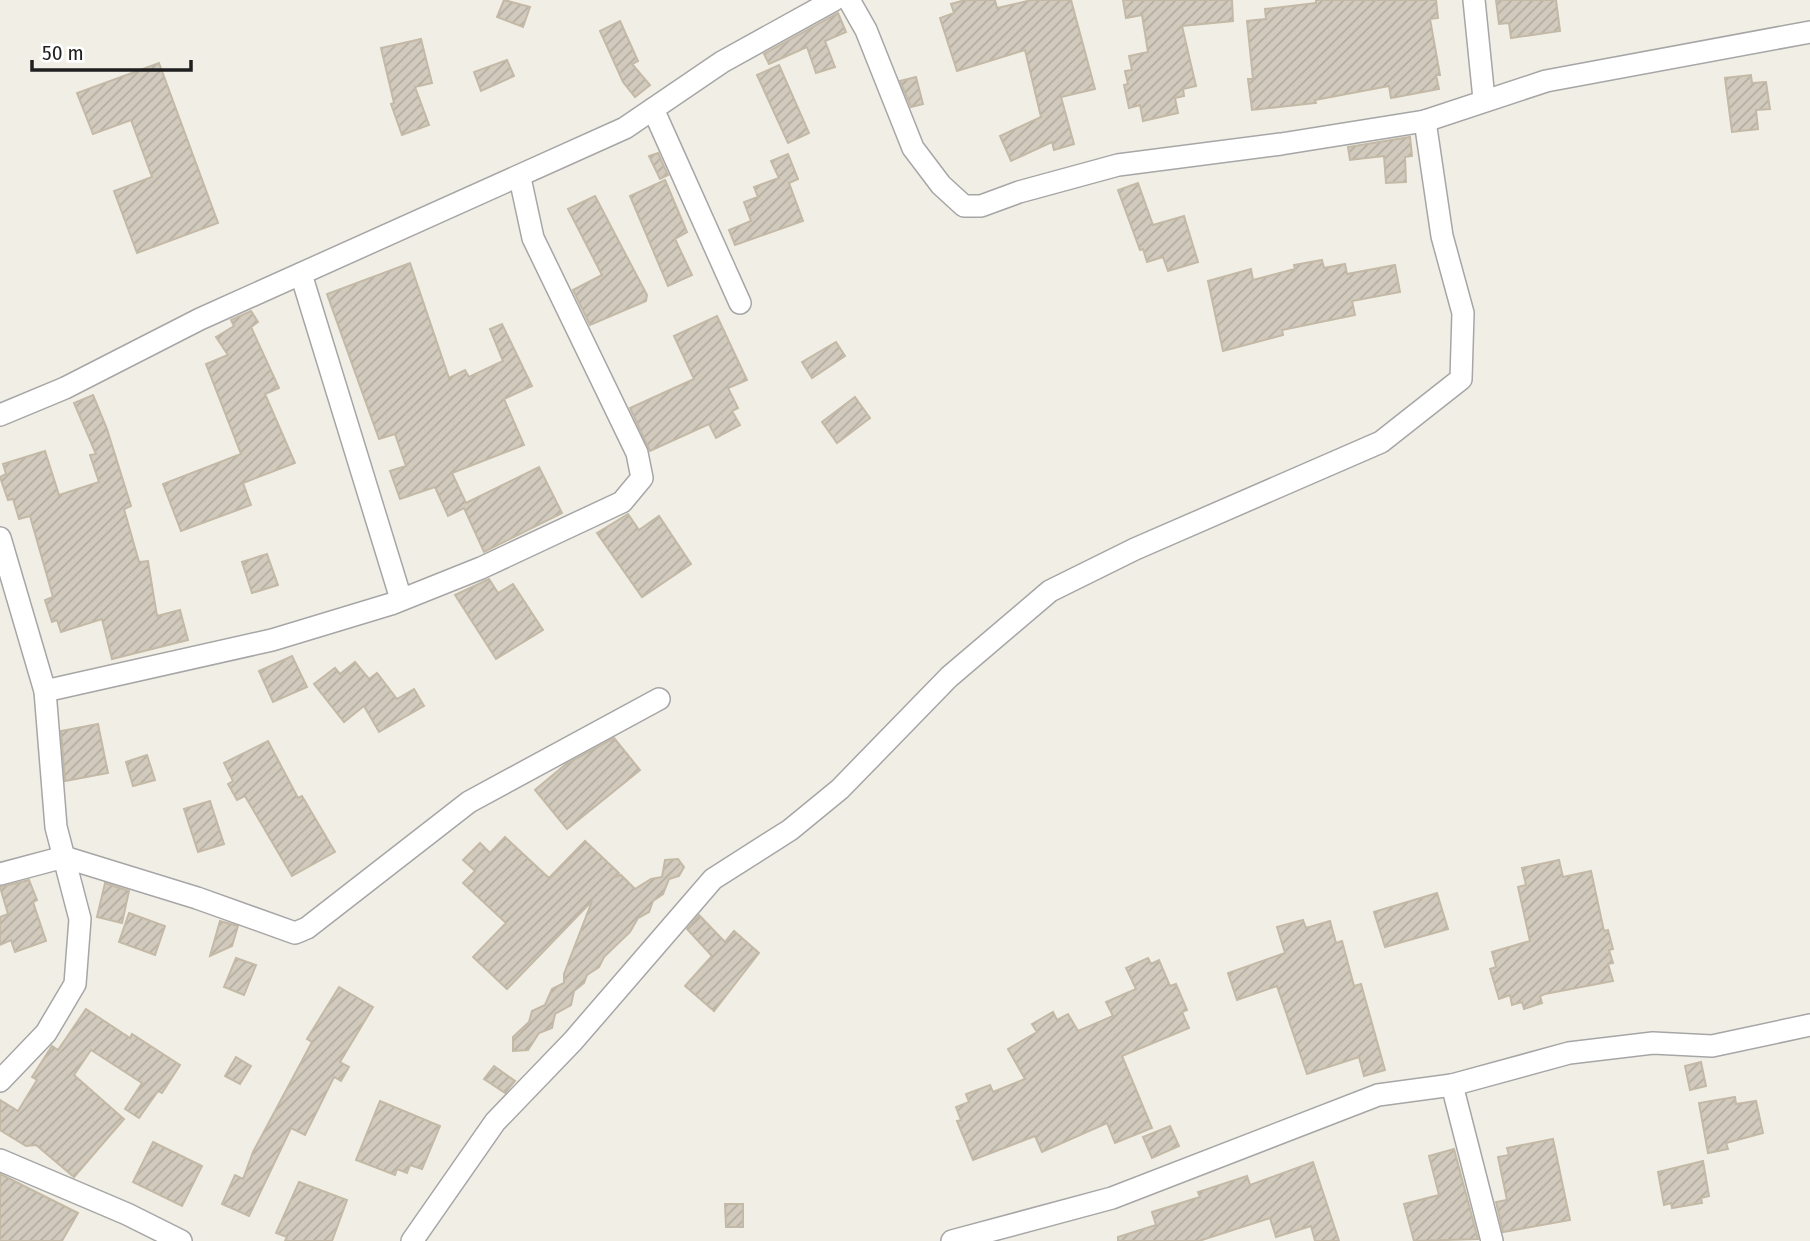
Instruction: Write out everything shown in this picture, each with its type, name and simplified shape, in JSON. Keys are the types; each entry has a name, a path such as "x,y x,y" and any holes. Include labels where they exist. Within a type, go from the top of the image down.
{"street":[{"path":"0,415 65,388 200,319 520,178 625,128 722,62 834,0"},
{"path":"849,0 866,30 913,148 941,185 964,206 981,206 1019,192 1118,165 1281,144 1425,121 1546,80 1810,32"},
{"path":"1474,0 1484,99"},
{"path":"653,109 740,303"},
{"path":"412,1241 495,1122 573,1041 713,879 790,830 840,789 949,677 1051,591 1135,549 1381,442 1461,379 1463,313 1442,236 1425,121"},
{"path":"45,691 272,640 401,599 481,568 622,502 642,478 637,453 533,238 520,178"},
{"path":"301,274 401,599"},
{"path":"0,538 45,691 56,827 79,919 75,984 46,1033 0,1082"},
{"path":"0,874 64,857 197,898 295,933 307,928 469,802 659,699"},
{"path":"952,1241 1112,1198 1378,1095 1452,1085 1569,1053 1653,1043 1712,1046 1810,1025"},
{"path":"1452,1085 1492,1241"},
{"path":"0,1160 127,1214 181,1241"}],"building":[{"path":"504,0 530,7 523,27 497,17"},
{"path":"965,0 995,0 997,8 1032,0 1071,0 1095,89 1061,97 1074,144 1054,150 1052,142 1011,161 1000,136 1041,117 1025,50 957,71 940,18 954,13 951,4"},
{"path":"1123,0 1232,0 1233,21 1182,26 1196,86 1183,89 1184,96 1175,98 1178,113 1143,121 1140,105 1129,108 1124,85 1128,84 1125,71 1132,70 1129,56 1148,52 1142,15 1126,18"},
{"path":"1316,0 1436,0 1438,18 1430,19 1440,75 1436,75 1439,89 1391,98 1389,86 1315,100 1316,103 1252,110 1248,79 1253,79 1247,21 1266,19 1265,9 1316,3"},
{"path":"1496,0 1556,0 1560,31 1511,38 1509,23 1499,24"},
{"path":"838,13 846,32 825,41 835,67 816,73 807,47 769,64 764,54"},
{"path":"620,21 638,61 632,64 650,85 635,97 623,82 600,31"},
{"path":"421,39 432,83 415,87 429,125 402,135 391,104 394,103 381,48"},
{"path":"507,60 514,76 481,91 474,72"},
{"path":"159,63 218,223 137,253 114,191 152,177 131,120 93,134 77,93"},
{"path":"779,65 809,133 788,143 757,75"},
{"path":"1751,75 1752,83 1766,82 1770,109 1756,110 1758,129 1732,132 1725,78"},
{"path":"916,77 923,104 911,107 900,81"},
{"path":"1410,137 1412,156 1405,157 1406,182 1386,183 1384,156 1350,160 1348,147"},
{"path":"658,153 668,175 660,179 649,156"},
{"path":"788,154 798,179 789,183 803,221 735,245 729,230 751,221 744,202 758,197 754,187 779,178 771,161"},
{"path":"665,180 687,232 675,239 692,275 668,286 630,196"},
{"path":"1138,183 1153,225 1184,216 1198,262 1168,271 1163,257 1147,262 1118,190"},
{"path":"595,196 647,295 646,301 590,325 573,290 602,275 568,209"},
{"path":"1322,260 1324,268 1345,264 1347,274 1395,265 1400,292 1352,301 1355,315 1282,330 1283,335 1223,351 1208,281 1251,269 1253,280 1295,269 1294,265"},
{"path":"410,263 449,378 465,370 469,377 503,361 490,329 502,324 532,386 504,399 524,445 452,473 466,503 539,467 562,513 484,552 464,508 448,516 435,487 400,499 390,471 406,466 395,434 379,439 327,294"},
{"path":"251,311 258,322 251,327 279,388 265,394 295,463 243,483 251,505 181,531 163,484 241,454 206,364 228,355 216,337 234,326 231,320"},
{"path":"717,316 747,380 728,388 738,408 732,411 740,425 716,438 709,424 650,451 630,408 694,379 674,336"},
{"path":"836,342 845,356 812,378 802,362"},
{"path":"93,395 107,429 131,506 124,509 139,562 148,561 157,616 180,610 188,640 112,659 102,619 61,632 57,620 52,622 45,600 53,597 30,516 19,519 13,499 8,500 0,477 6,474 3,464 45,451 59,495 99,482 90,455 96,454 74,403"},
{"path":"855,397 870,418 837,443 822,422"},
{"path":"628,514 639,530 659,516 691,564 642,597 597,533"},
{"path":"267,554 278,585 252,593 242,562"},
{"path":"489,579 498,593 513,584 543,630 496,659 455,595"},
{"path":"292,656 307,687 273,702 259,671"},
{"path":"355,662 369,679 377,673 397,699 414,689 424,706 379,732 364,706 344,722 314,684 335,668 340,674"},
{"path":"98,724 108,773 65,781 61,731"},
{"path":"614,738 640,770 567,829 535,790 566,764"},
{"path":"268,741 298,798 302,796 335,852 292,876 245,796 237,800 228,784 233,781 224,763"},
{"path":"147,755 155,780 133,786 126,762"},
{"path":"210,801 224,844 198,852 184,809"},
{"path":"505,837 549,878 585,841 619,873 615,877 621,875 635,889 651,879 662,877 665,860 678,859 684,867 679,876 669,879 663,894 653,901 649,912 638,918 630,932 604,957 599,967 587,975 584,983 574,991 571,1005 555,1014 552,1028 539,1033 528,1050 513,1051 513,1037 529,1022 532,1011 545,1005 552,989 564,983 564,974 592,901 507,989 473,957 506,923 463,883 475,871 463,860 480,843 490,853"},
{"path":"1559,860 1563,877 1591,871 1604,931 1608,930 1613,949 1609,950 1613,963 1608,964 1613,981 1545,994 1540,996 1542,1003 1524,1009 1522,1002 1512,1005 1510,995 1499,999 1490,969 1496,967 1492,952 1530,941 1518,887 1526,885 1522,868"},
{"path":"29,880 37,900 33,902 46,941 15,952 11,940 0,945 0,917 8,914 0,887"},
{"path":"105,883 129,891 122,923 97,917"},
{"path":"1437,893 1448,929 1385,947 1374,912"},
{"path":"129,913 165,926 155,955 119,942"},
{"path":"699,915 725,942 734,931 759,953 714,1011 685,986 712,956 687,929"},
{"path":"1303,920 1306,928 1330,921 1336,943 1342,941 1354,986 1361,984 1385,1070 1364,1076 1359,1057 1307,1074 1277,986 1237,1000 1228,973 1285,953 1277,927"},
{"path":"220,921 238,926 232,946 210,956"},
{"path":"236,958 256,965 244,995 224,987"},
{"path":"1148,958 1151,964 1159,960 1170,986 1176,984 1187,1010 1182,1012 1189,1028 1122,1056 1152,1128 1115,1143 1107,1123 1042,1152 1035,1136 973,1160 957,1121 961,1120 956,1107 969,1102 966,1094 990,1085 993,1092 1025,1079 1008,1049 1037,1032 1032,1024 1053,1012 1057,1020 1068,1014 1078,1031 1113,1016 1106,1002 1136,989 1126,968"},
{"path":"339,987 373,1007 340,1062 349,1067 341,1081 334,1077 305,1135 291,1128 249,1216 222,1204 235,1175 243,1179 253,1152 312,1042 307,1039"},
{"path":"86,1009 130,1038 132,1034 180,1065 162,1093 158,1091 139,1118 125,1109 142,1083 91,1050 74,1075 124,1119 74,1177 36,1145 26,1146 0,1130 0,1100 18,1111 37,1080 32,1077 52,1046 58,1050"},
{"path":"236,1057 251,1066 240,1084 225,1076"},
{"path":"1701,1062 1706,1086 1690,1090 1685,1066"},
{"path":"494,1066 515,1081 505,1093 484,1079"},
{"path":"1735,1097 1736,1104 1756,1101 1763,1133 1726,1143 1728,1149 1708,1153 1699,1103"},
{"path":"380,1101 440,1126 422,1169 410,1165 407,1173 397,1169 395,1175 356,1160"},
{"path":"1170,1126 1179,1146 1152,1158 1143,1137"},
{"path":"1553,1139 1570,1220 1503,1232 1496,1202 1507,1200 1498,1157 1509,1155 1507,1148"},
{"path":"153,1142 202,1166 182,1206 133,1182"},
{"path":"1454,1149 1478,1239 1414,1241 1404,1204 1439,1195 1429,1156"},
{"path":"1703,1161 1709,1196 1701,1198 1702,1203 1672,1208 1671,1203 1664,1205 1658,1172"},
{"path":"1313,1162 1339,1241 1315,1241 1311,1226 1276,1237 1270,1218 1199,1241 1118,1241 1118,1237 1156,1225 1152,1212 1200,1197 1198,1192 1247,1176 1250,1185"},
{"path":"0,1174 78,1213 62,1241 0,1241"},
{"path":"299,1182 347,1200 332,1241 285,1241 287,1237 276,1233"},
{"path":"725,1204 743,1204 743,1227 726,1227"}]}
